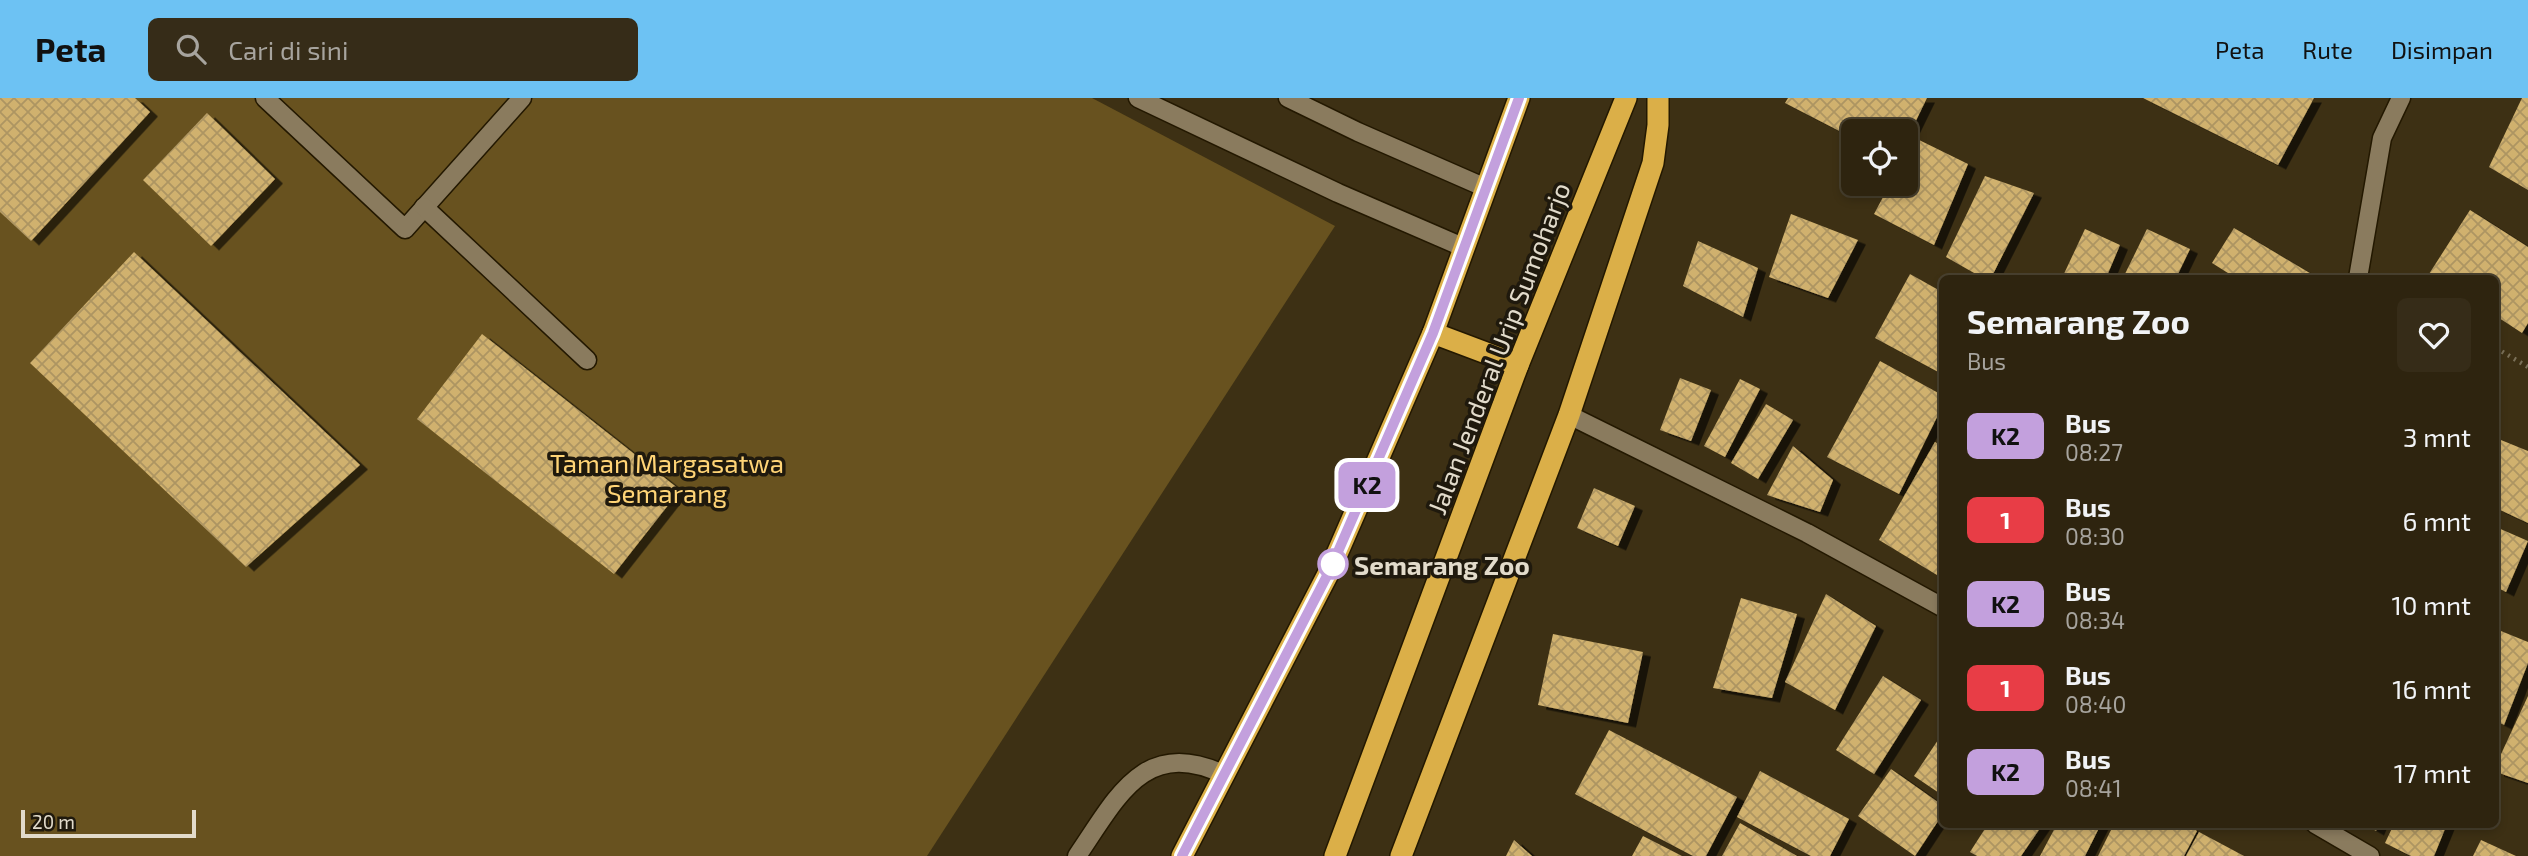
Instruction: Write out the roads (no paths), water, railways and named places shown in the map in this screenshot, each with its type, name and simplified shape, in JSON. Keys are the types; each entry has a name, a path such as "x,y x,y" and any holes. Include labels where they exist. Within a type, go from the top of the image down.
{"highway":[{"path":"1182,856 1330,570 1433,333 1518,98"},
{"name":"Jalan Jenderal Urip Sumoharjo","path":"1335,856 1518,365 1626,98"},
{"path":"1401,856 1569,415 1653,163 1658,98"},
{"path":"1433,333 1518,365"}],"street":[{"path":"265,98 405,229 522,98"},
{"path":"1138,98 1465,248"},
{"path":"1289,98 1358,132 1486,188"},
{"path":"2359,275 2382,138 2401,98"},
{"path":"424,207 586,360"},
{"path":"1569,415 1807,533 1939,605"},
{"path":"1077,856 1127,785 1151,768 1182,761 1207,766 1225,775"},
{"path":"2322,828 2370,856"}],"place":[{"name":"Semarang Zoo","path":"1333,564"}],"park label":[{"name":"Taman Margasatwa Semarang","path":"667,477"}]}
